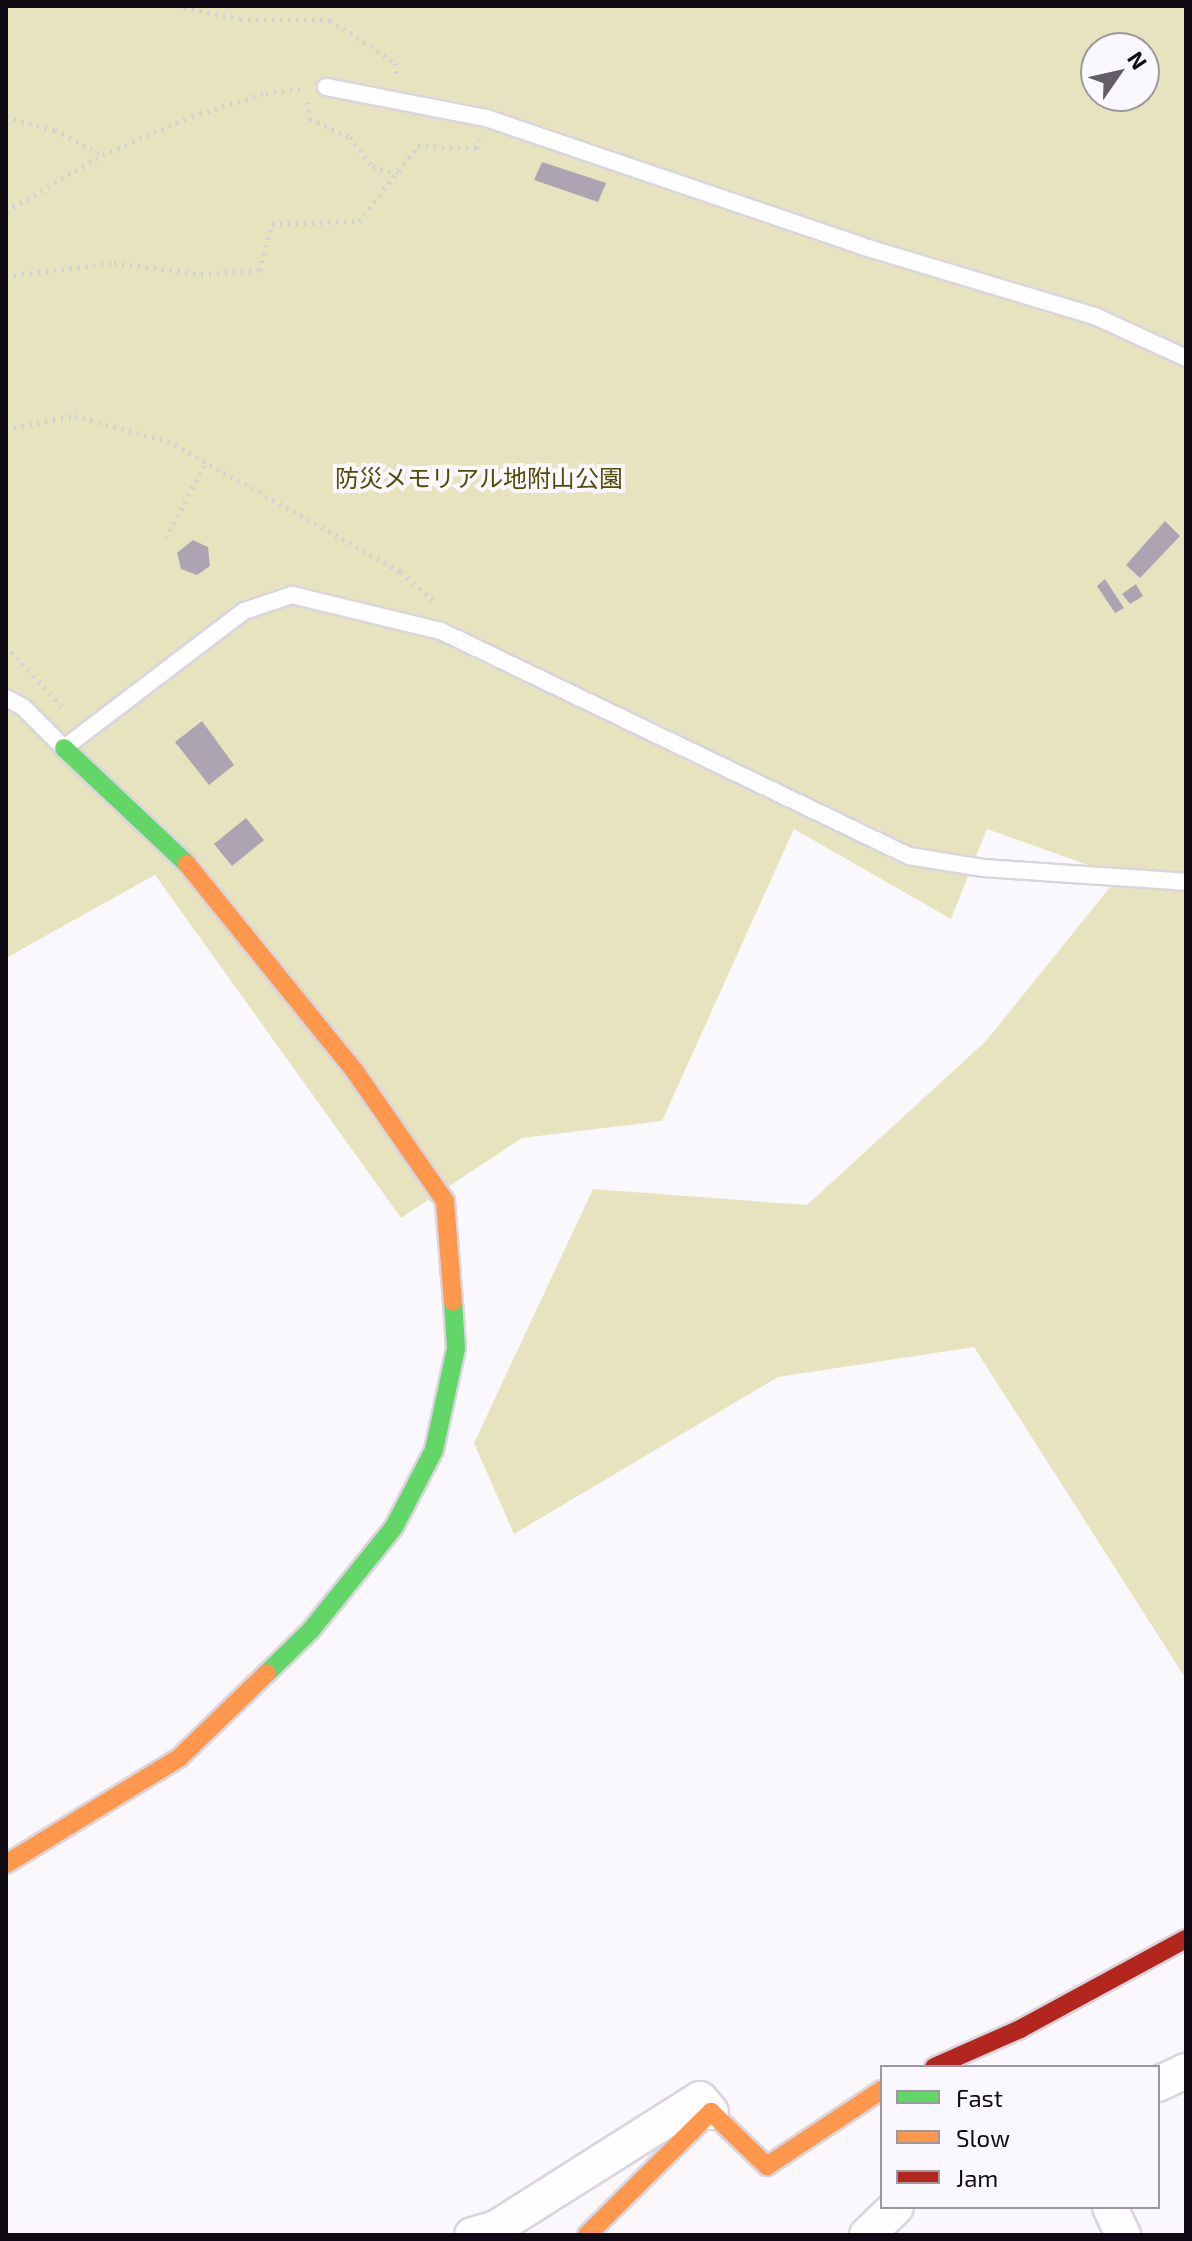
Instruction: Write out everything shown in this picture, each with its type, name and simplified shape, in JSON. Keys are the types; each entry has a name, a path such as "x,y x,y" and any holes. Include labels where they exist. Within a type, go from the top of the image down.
{"street":[{"path":"6,1864 179,1758 311,1630 394,1527 434,1450 456,1348 445,1201 354,1070 212,888 64,748"},
{"path":"939,2065 1020,2029 1186,1939"},
{"path":"1160,2083 1186,2071"},
{"path":"472,2235 496,2228 700,2099 767,2166 880,2091"},
{"path":"587,2235 711,2112"},
{"path":"1111,2209 1123,2235"}],"lane":[{"path":"326,87 398,98 486,118 861,246 1097,317 1186,358"},
{"path":"6,698 23,707 64,748 244,611 292,595 441,631 909,856 983,868 1186,882"}],"path":[{"path":"176,6 240,19 330,20 396,63 398,98"},
{"path":"6,211 103,155 192,116 266,93 326,87"},
{"path":"304,89 310,119 350,137 373,167 397,173"},
{"path":"6,117 55,130 103,155"},
{"path":"6,276 114,263 201,274 260,270 272,224 359,221 418,146 477,148 486,118"},
{"path":"6,429 75,416 156,437 401,572 447,613 441,631"},
{"path":"166,538 205,464"},
{"path":"6,646 54,693 80,734"}],"green space":[{"name":"防災メモリアル地附山公園","path":"6,6 1186,6 1186,1679 974,1347 778,1377 514,1534 474,1443 593,1189 807,1205 986,1041 1119,876 987,829 951,919 794,829 662,1121 522,1138 401,1218 155,875 6,958"}],"building":[{"path":"542,162 606,183 598,202 534,180"},
{"path":"1165,521 1180,536 1140,578 1126,565"},
{"path":"193,540 208,547 210,566 197,575 181,569 177,553"},
{"path":"1105,579 1124,608 1115,613 1097,586"},
{"path":"1136,584 1143,596 1130,604 1122,594"},
{"path":"202,721 234,765 209,785 175,742"},
{"path":"246,818 264,840 232,866 214,844"}],"traffic: fast":[{"path":"64,748 187,864"},
{"path":"267,1673 311,1630 394,1527 434,1450 456,1348 453,1302"}],"traffic: slow":[{"path":"187,864 354,1070 445,1201 453,1302"},
{"path":"6,1864 179,1758 267,1673"},
{"path":"587,2235 711,2112 767,2166 880,2091"}],"traffic: jam":[{"path":"939,2065 1020,2029 1186,1939"}]}
